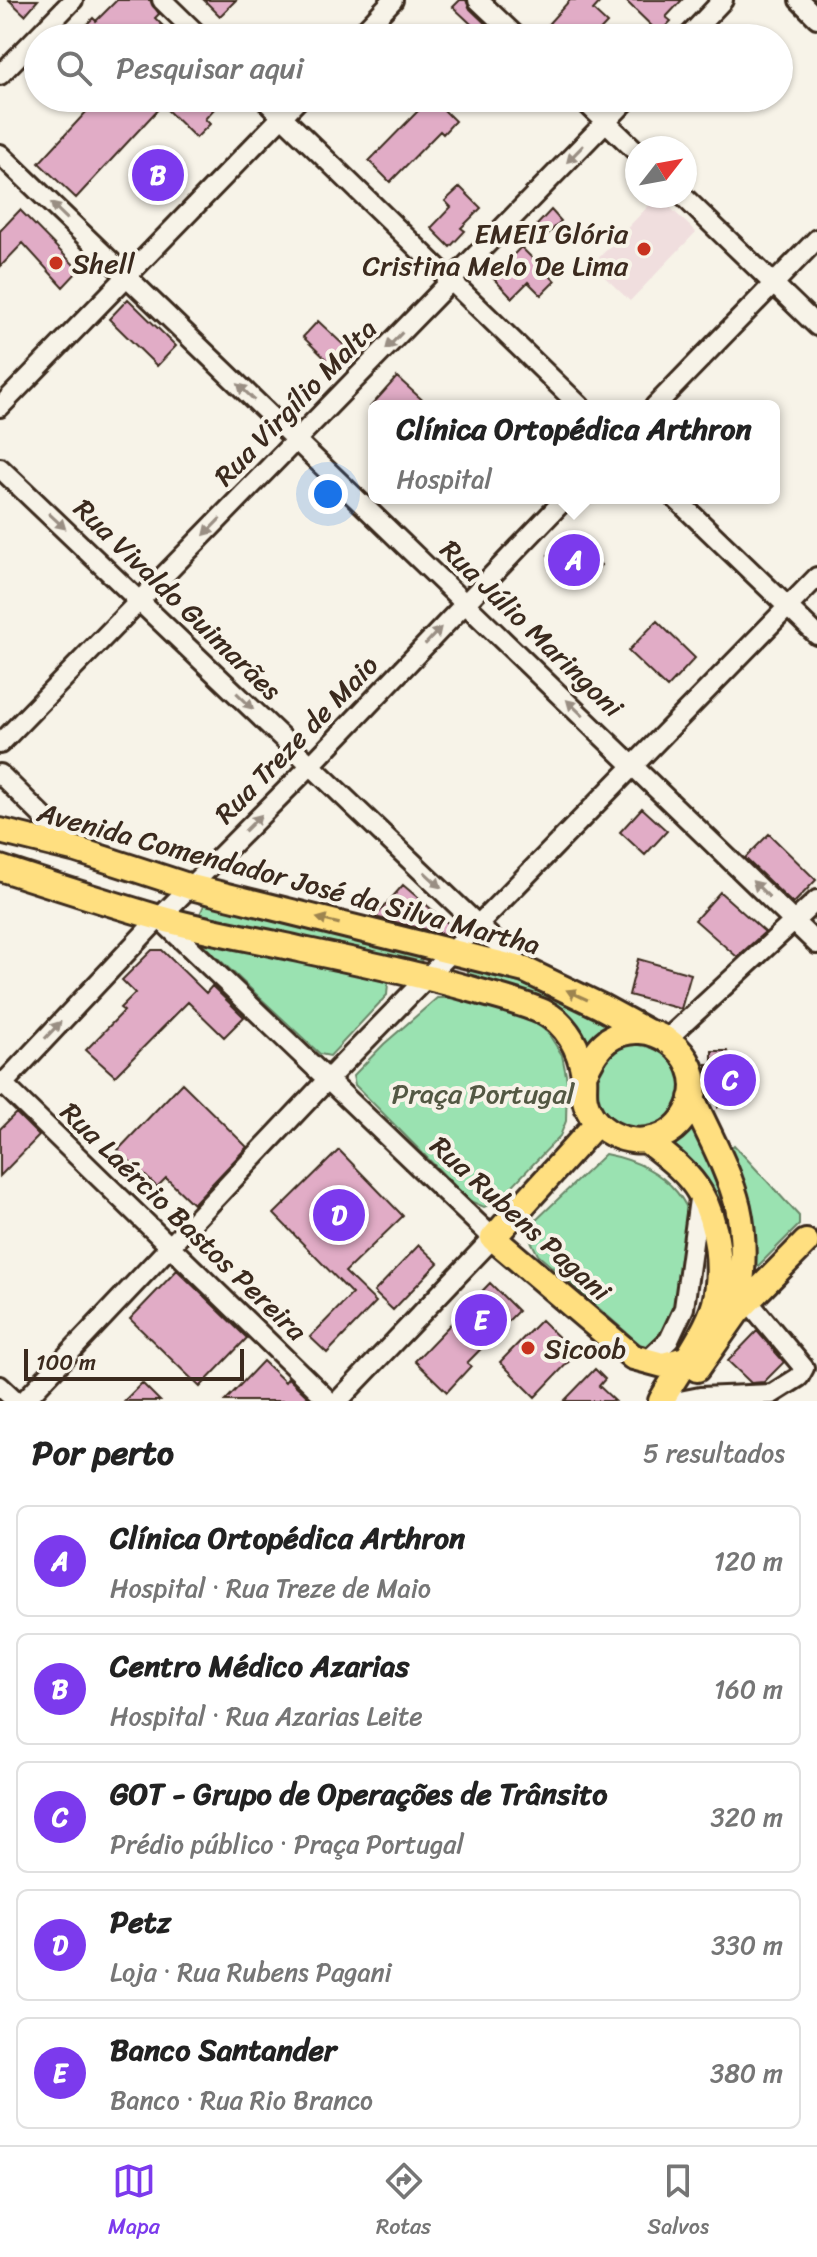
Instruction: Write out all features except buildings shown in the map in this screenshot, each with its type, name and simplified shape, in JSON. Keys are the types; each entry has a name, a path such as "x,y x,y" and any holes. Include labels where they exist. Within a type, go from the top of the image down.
{"main road":[{"name":"Avenida Comendador José da Silva Martha","path":"0,831 77,850 191,887 525,970 656,1035"},
{"path":"0,868 159,918 429,977 526,1004 547,1014 565,1028 574,1043 584,1074 585,1098 597,1123 629,1141 647,1141 663,1136 676,1127 686,1114 692,1098 694,1081 689,1065 680,1050 656,1035 627,1032 610,1038 596,1050 584,1074"},
{"path":"692,1098 738,1206 742,1230 743,1306"},
{"path":"493,1238 597,1123"},
{"path":"647,1141 676,1165 700,1192 712,1221 718,1261 715,1303 661,1401"},
{"name":"Rua Rubens Pagani","path":"493,1238 633,1357 646,1362"},
{"path":"678,1401 743,1306 813,1242"},
{"path":"646,1362 663,1365 685,1359"}],"street":[{"path":"50,24 73,0"},
{"path":"162,0 187,24"},
{"path":"370,24 393,0"},
{"path":"478,0 503,24"},
{"path":"700,24 723,0"},
{"path":"799,0 817,18"},
{"path":"0,75 24,50"},
{"path":"278,112 574,400"},
{"path":"0,407 287,112"},
{"path":"596,112 625,140"},
{"name":"Rua Virgílio Malta","path":"0,744 616,112"},
{"name":"Rua Júlio Maringoni","path":"0,154 817,944"},
{"path":"695,208 817,326"},
{"path":"661,400 817,239"},
{"name":"Rua Vivaldo Guimarães","path":"0,468 525,970"},
{"name":"Rua Treze de Maio","path":"1,1084 560,504"},
{"path":"681,504 817,635"},
{"path":"24,1401 328,1079 817,577"},
{"path":"0,774 77,850"},
{"path":"656,1035 795,922 817,900"},
{"name":"Rua Rubens Pagani","path":"159,918 493,1238"},
{"name":"Rua Laércio Bastos Pereira","path":"1,1084 329,1401"},
{"path":"646,1362 669,1340 684,1308 700,1192"},
{"path":"338,1401 493,1238"},
{"path":"678,1401 772,1394 799,1377 804,1368 743,1306"},
{"path":"0,1386 16,1401"}],"shaded area":[{"name":"EMEII Glória Cristina Melo De Lima","path":"647,208 671,208 696,232 630,301 592,265"}],"green space":[{"path":"205,903 418,952 422,958 420,966 200,914"},
{"name":"Praça Portugal","path":"201,936 382,978 388,983 387,995 330,1056 320,1054 204,945"},
{"name":"Praça Portugal","path":"468,966 584,1008 608,1026 583,1043 535,996 468,974"},
{"name":"Praça Portugal","path":"437,998 457,998 530,1018 548,1033 562,1055 567,1080 566,1121 560,1136 497,1202 484,1207 470,1201 355,1085 353,1076"},
{"name":"Praça Portugal","path":"637,1042 654,1045 668,1055 678,1069 681,1086 678,1103 668,1117 654,1127 637,1130 620,1127 606,1117 596,1103 593,1086 596,1069 606,1055 620,1045"},
{"path":"691,1127 711,1168 722,1202 730,1237 734,1278 667,1146"},
{"path":"734,1145 799,1216 799,1225 753,1271 753,1216 729,1150"},
{"name":"Praça Portugal","path":"605,1154 647,1168 663,1179 677,1192 694,1227 697,1248 694,1304 682,1324 652,1355 538,1255 530,1239 533,1223"}],"place":[{"name":"Centro Médico Azarias","path":"158,175"},
{"name":"EMEII Glória Cristina Melo De Lima","path":"644,249"},
{"name":"Shell","path":"56,263"},
{"name":"Clínica Ortopédica Arthron","path":"574,560"},
{"name":"GOT - Grupo de Operações de Trânsito","path":"730,1080"},
{"name":"Petz","path":"339,1215"},
{"name":"Banco Santander","path":"481,1320"},
{"name":"Sicoob","path":"528,1348"}]}
